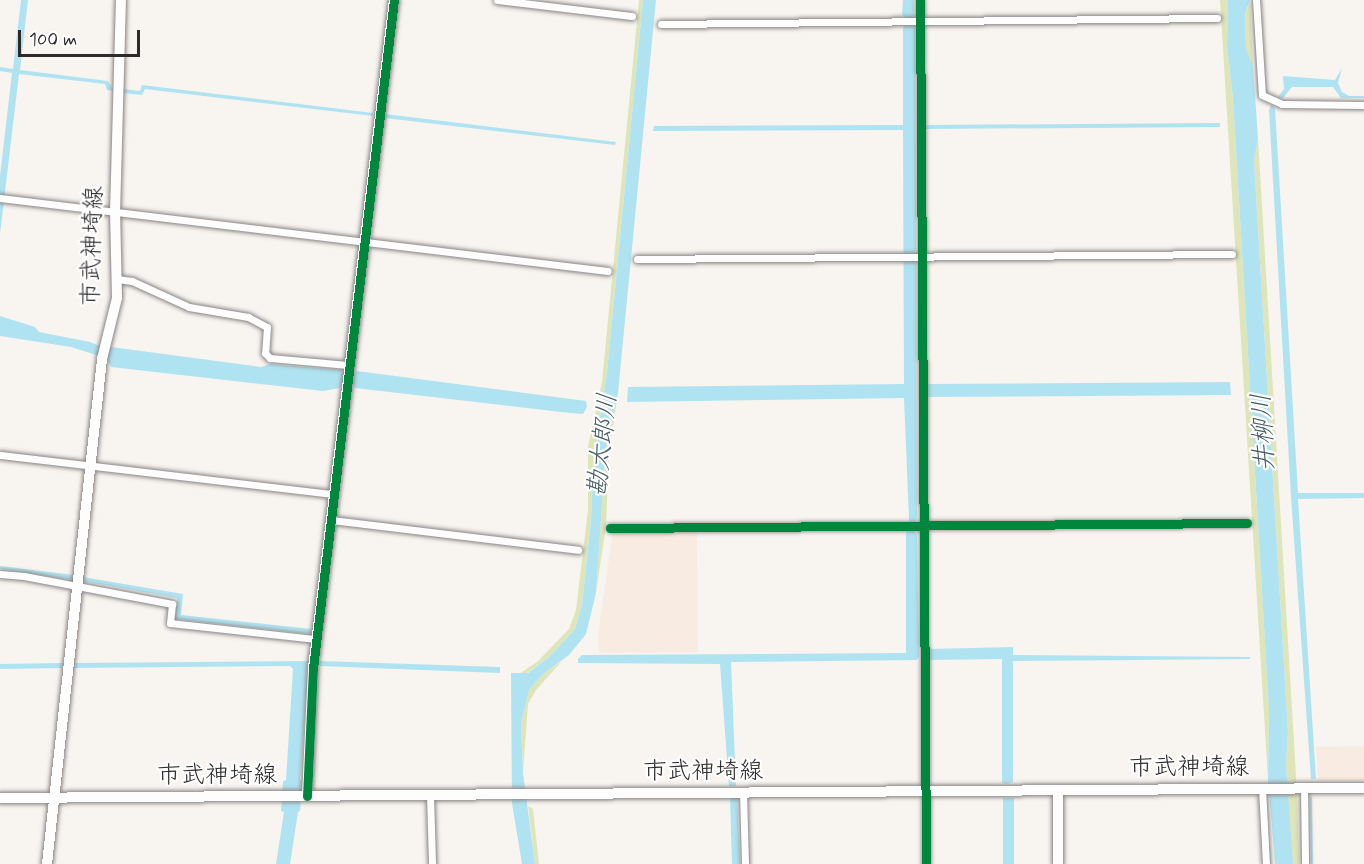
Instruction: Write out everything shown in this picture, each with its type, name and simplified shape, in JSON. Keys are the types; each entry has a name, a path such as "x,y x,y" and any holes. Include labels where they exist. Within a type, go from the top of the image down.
{"main road":[{"name":"市武神埼線","path":"121,0 115,213 117,279 115,307 102,359 92,467 53,798 1364,788"},
{"path":"305,796 316,639 394,0"},
{"path":"1058,790 1058,864"},
{"path":"0,798 53,798 47,864"}],"street":[{"path":"497,0 632,16"},
{"path":"920,0 918,22 919,256 926,864"},
{"path":"1256,0 1262,95 1282,104 1364,105"},
{"path":"661,24 1217,18"},
{"path":"3,199 608,271"},
{"path":"637,259 1232,254"},
{"path":"117,279 132,281 189,307 248,317 267,327 265,353 270,358 347,375"},
{"path":"0,455 334,494"},
{"path":"331,520 578,550"},
{"path":"610,528 1247,523"},
{"path":"0,574 172,604 170,623 316,639"},
{"path":"1264,788 1266,864"},
{"path":"1302,788 1305,864"},
{"path":"743,792 745,864"},
{"path":"430,795 432,864"}],"shaded area":[{"path":"613,531 697,531 698,652 599,653 598,634"},
{"path":"1364,746 1364,780 1318,780 1316,747"}],"green space":[{"path":"639,0 643,0 607,373 594,454 591,519 582,605 575,629 550,656 527,673 519,674 537,662 569,629 576,610 588,510 588,446 602,382"},
{"path":"1220,0 1228,0 1227,46 1233,99 1269,710 1268,779"},
{"path":"1250,2 1253,66 1246,48 1245,14"},
{"path":"1258,138 1297,793 1299,864 1293,864 1290,845 1286,765 1288,732 1254,161"},
{"path":"618,393 609,452 606,526 596,593 606,446"},
{"path":"562,661 536,690 528,704 523,773 521,723 529,690 543,674"},
{"path":"528,806 533,809 539,864 535,864"}],"water":[{"path":"21,0 28,0 20,70 108,81 114,91 107,90 105,84 19,74 0,234 0,176 12,73 0,71 0,67 13,69"},
{"name":"勘太郎川","path":"643,0 656,0 618,393 606,446 596,593 586,634 569,655 543,674 529,690 521,723 523,773 535,864 522,864 512,803 511,673 528,673 550,656 575,629 582,605 591,519 594,454 607,373"},
{"path":"903,0 914,0 912,18 915,29 916,249 913,260 916,263 917,517 914,531 917,534 919,657 917,660 731,662 736,786 729,786 720,664 578,663 578,659 582,655 906,653 906,533 909,520 904,398 627,402 628,387 904,384 903,130 653,131 654,126 903,125 905,17 902,15"},
{"name":"井柳川","path":"1228,0 1250,0 1245,14 1246,48 1253,66 1258,138 1254,161 1288,732 1286,765 1293,864 1275,864 1268,779 1269,710 1233,99 1227,46"},
{"path":"1342,68 1338,83 1342,92 1349,96 1364,96 1364,98 1341,98 1333,87 1292,87 1283,98 1278,97 1284,89 1283,76 1335,80"},
{"path":"142,85 373,113 373,116 145,89 142,95 123,93 123,89 140,91"},
{"path":"1271,105 1275,108 1298,493 1364,493 1364,498 1298,499 1316,779 1311,779 1291,497 1269,110"},
{"path":"385,114 616,142 615,145 385,118"},
{"path":"1220,123 1220,127 925,129 925,125"},
{"path":"0,316 35,327 39,332 90,342 108,349 111,347 261,367 270,364 341,370 343,376 353,377 357,371 586,401 587,407 583,414 355,388 352,383 342,382 340,388 323,391 111,367 106,358 71,347 0,336"},
{"path":"1230,382 1231,395 927,397 927,384"},
{"path":"0,566 74,575 73,580 0,569"},
{"path":"83,577 183,594 181,615 311,629 310,634 175,619 177,598 82,581"},
{"path":"1013,647 1013,655 1250,657 1250,659 1013,661 1013,782 1007,784 1002,783 1002,659 929,660 929,649"},
{"path":"309,661 300,780 302,781 300,811 290,864 276,864 284,812 281,811 283,781 286,780 293,669 290,666 73,668 74,663"},
{"path":"320,661 500,667 500,673 320,666"},
{"path":"63,663 62,668 0,669 0,664"},
{"path":"730,798 737,798 740,864 732,864"},
{"path":"1003,798 1014,798 1014,864 1003,864"}],"waterway":[{"path":"1311,798 1312,864"}],"cycle path":[{"path":"307,796 313,668 394,0"},
{"path":"920,0 926,864"},
{"path":"610,528 1247,523"}]}
